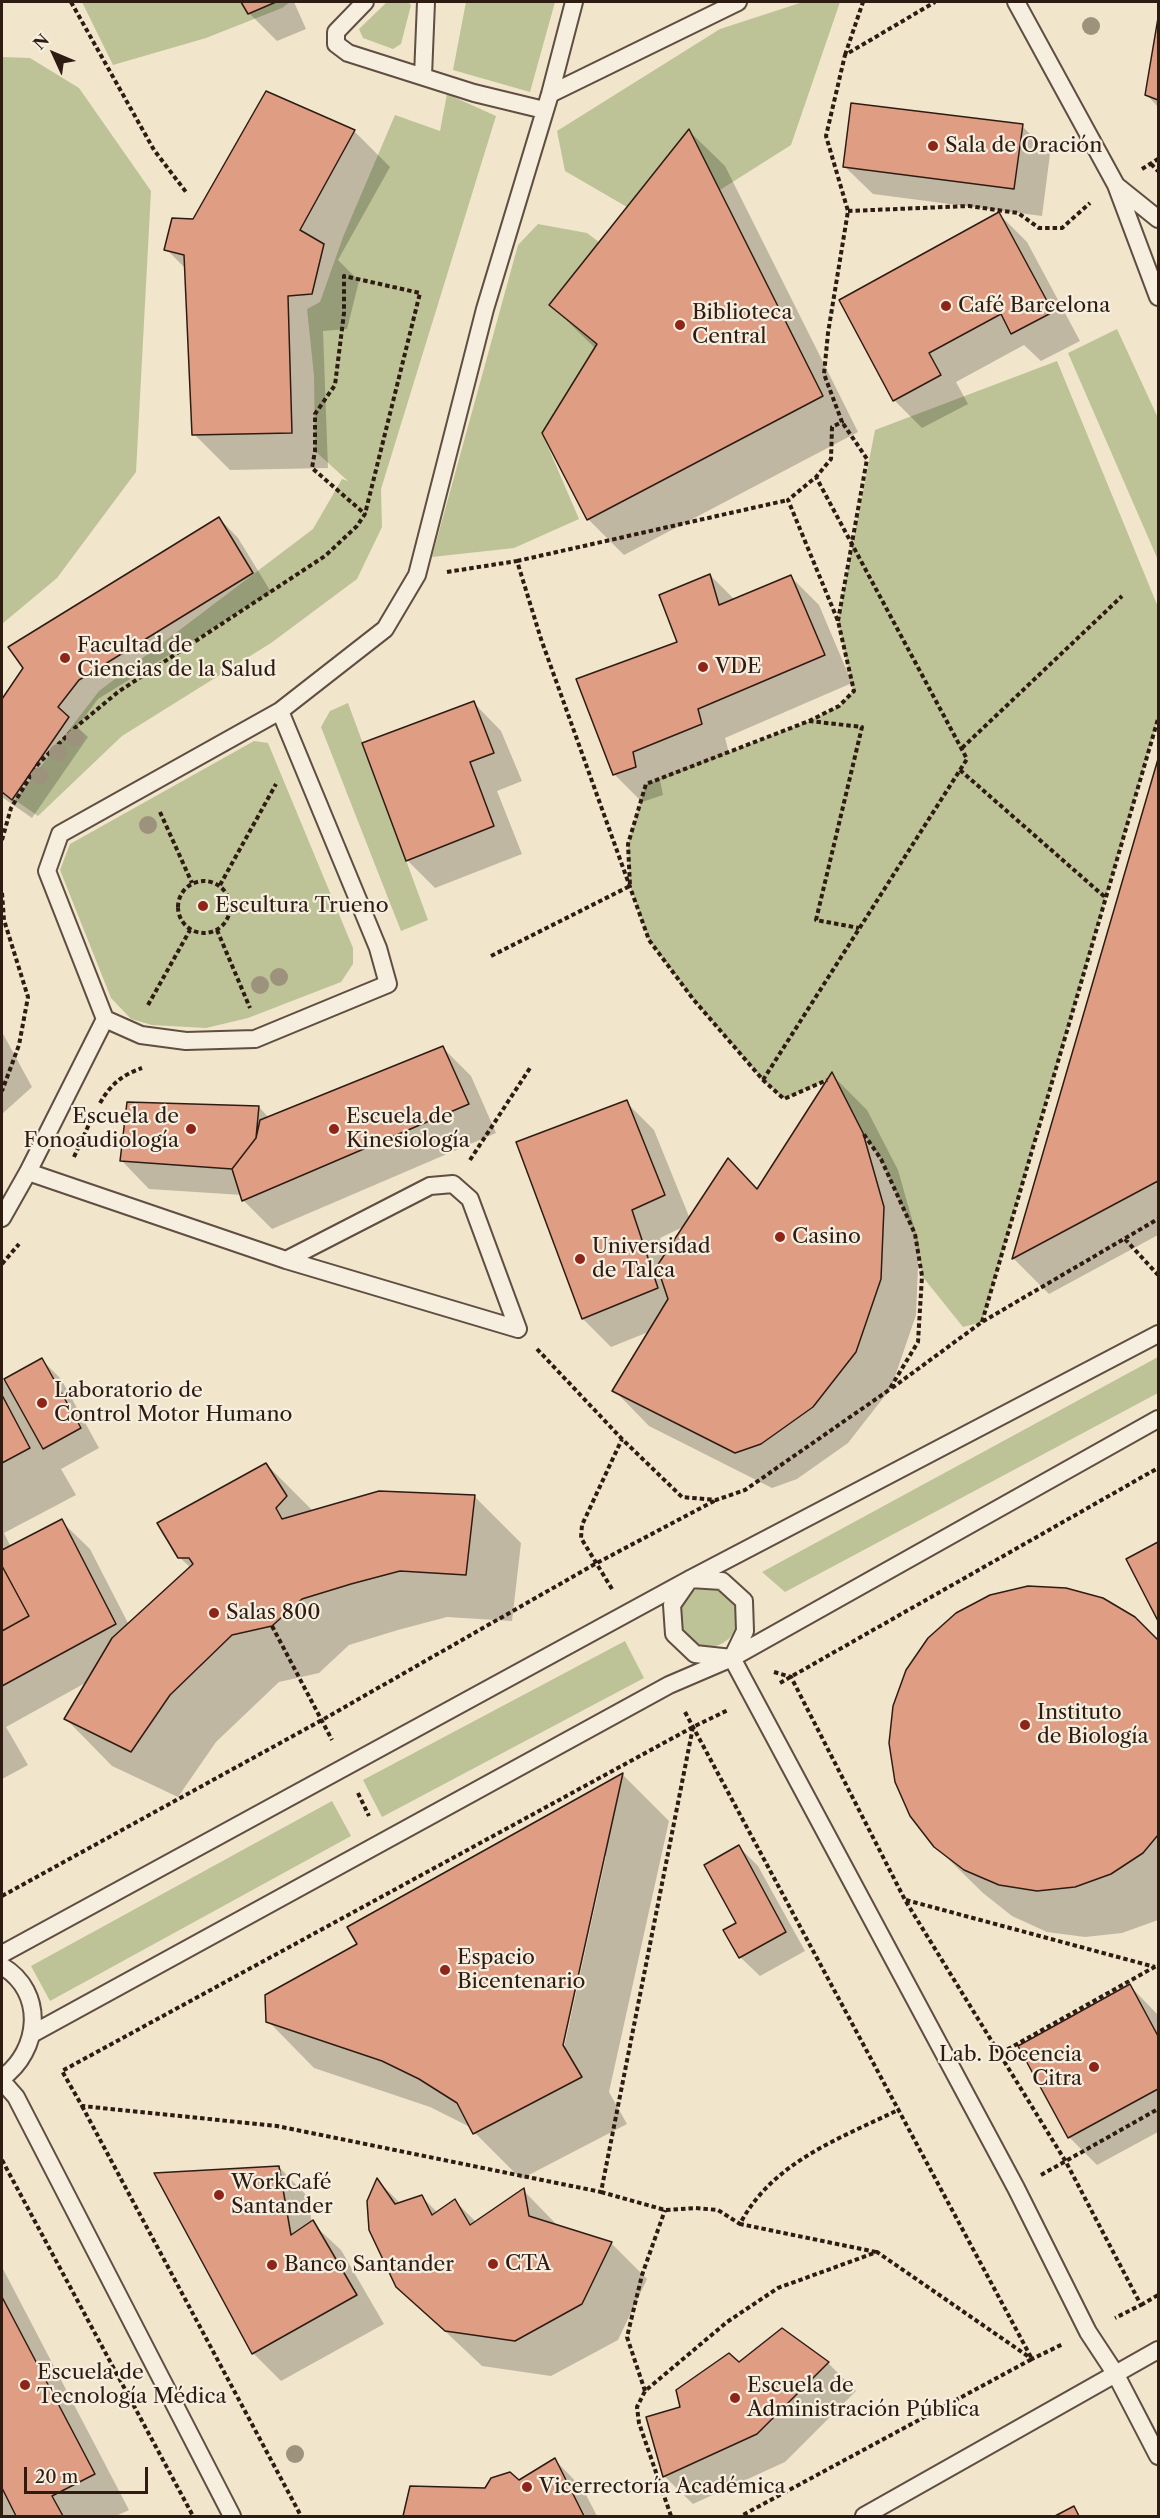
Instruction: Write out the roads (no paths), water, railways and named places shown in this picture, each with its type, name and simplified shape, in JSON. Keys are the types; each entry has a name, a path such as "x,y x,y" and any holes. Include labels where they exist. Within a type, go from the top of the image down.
{"lane":[{"path":"365,2 336,32 336,44 348,53 474,93 547,102 738,2"},
{"path":"423,76 426,2"},
{"path":"280,711 378,948 388,984 255,1039 186,1041 141,1035 105,1019 47,871 60,834 280,711 385,629 417,575 485,309 547,102 574,2"},
{"path":"1016,2 1116,185 1158,297"},
{"path":"1116,185 1158,219"},
{"path":"2,1218 28,1172 105,1019"},
{"path":"28,1172 286,1260 518,1329 470,1199 453,1184 430,1186 286,1260"},
{"path":"2,1954 690,1579 1158,1334"},
{"path":"32,2034 669,1685 732,1658 1158,1419"},
{"path":"690,1579 722,1581 744,1601 745,1631 732,1658"},
{"path":"690,1579 672,1605 674,1634 695,1654 732,1658"},
{"path":"732,1658 1016,2188 1088,2332 1114,2373 1158,2456"},
{"path":"2,1966 11,1971 25,1989 33,2012 32,2034 26,2053 15,2069 2,2080 16,2097 231,2517"},
{"path":"864,2517 1158,2350"}],"place":[{"name":"Sala de Oración","path":"933,146"},
{"name":"Café Barcelona","path":"946,306"},
{"name":"Biblioteca Central","path":"680,325"},
{"name":"Facultad de Ciencias de la Salud","path":"65,658"},
{"name":"VDE","path":"703,667"},
{"name":"Escultura Trueno","path":"203,906"},
{"name":"Escuela de Fonoaudiología","path":"191,1129"},
{"name":"Escuela de Kinesiología","path":"334,1129"},
{"name":"Casino","path":"780,1237"},
{"name":"Universidad de Talca","path":"580,1259"},
{"name":"Laboratorio de Control Motor Humano","path":"42,1403"},
{"name":"Salas 800","path":"214,1613"},
{"name":"Instituto de Biología","path":"1025,1725"},
{"name":"Espacio Bicentenario","path":"445,1970"},
{"name":"Lab. Docencia Citra","path":"1094,2067"},
{"name":"WorkCafé Santander","path":"219,2195"},
{"name":"CTA","path":"493,2264"},
{"name":"Banco Santander","path":"272,2265"},
{"name":"Escuela de Tecnología Médica","path":"25,2385"},
{"name":"Escuela de Administración Pública","path":"735,2398"},
{"name":"Vicerrectoría Académica","path":"527,2487"}]}
